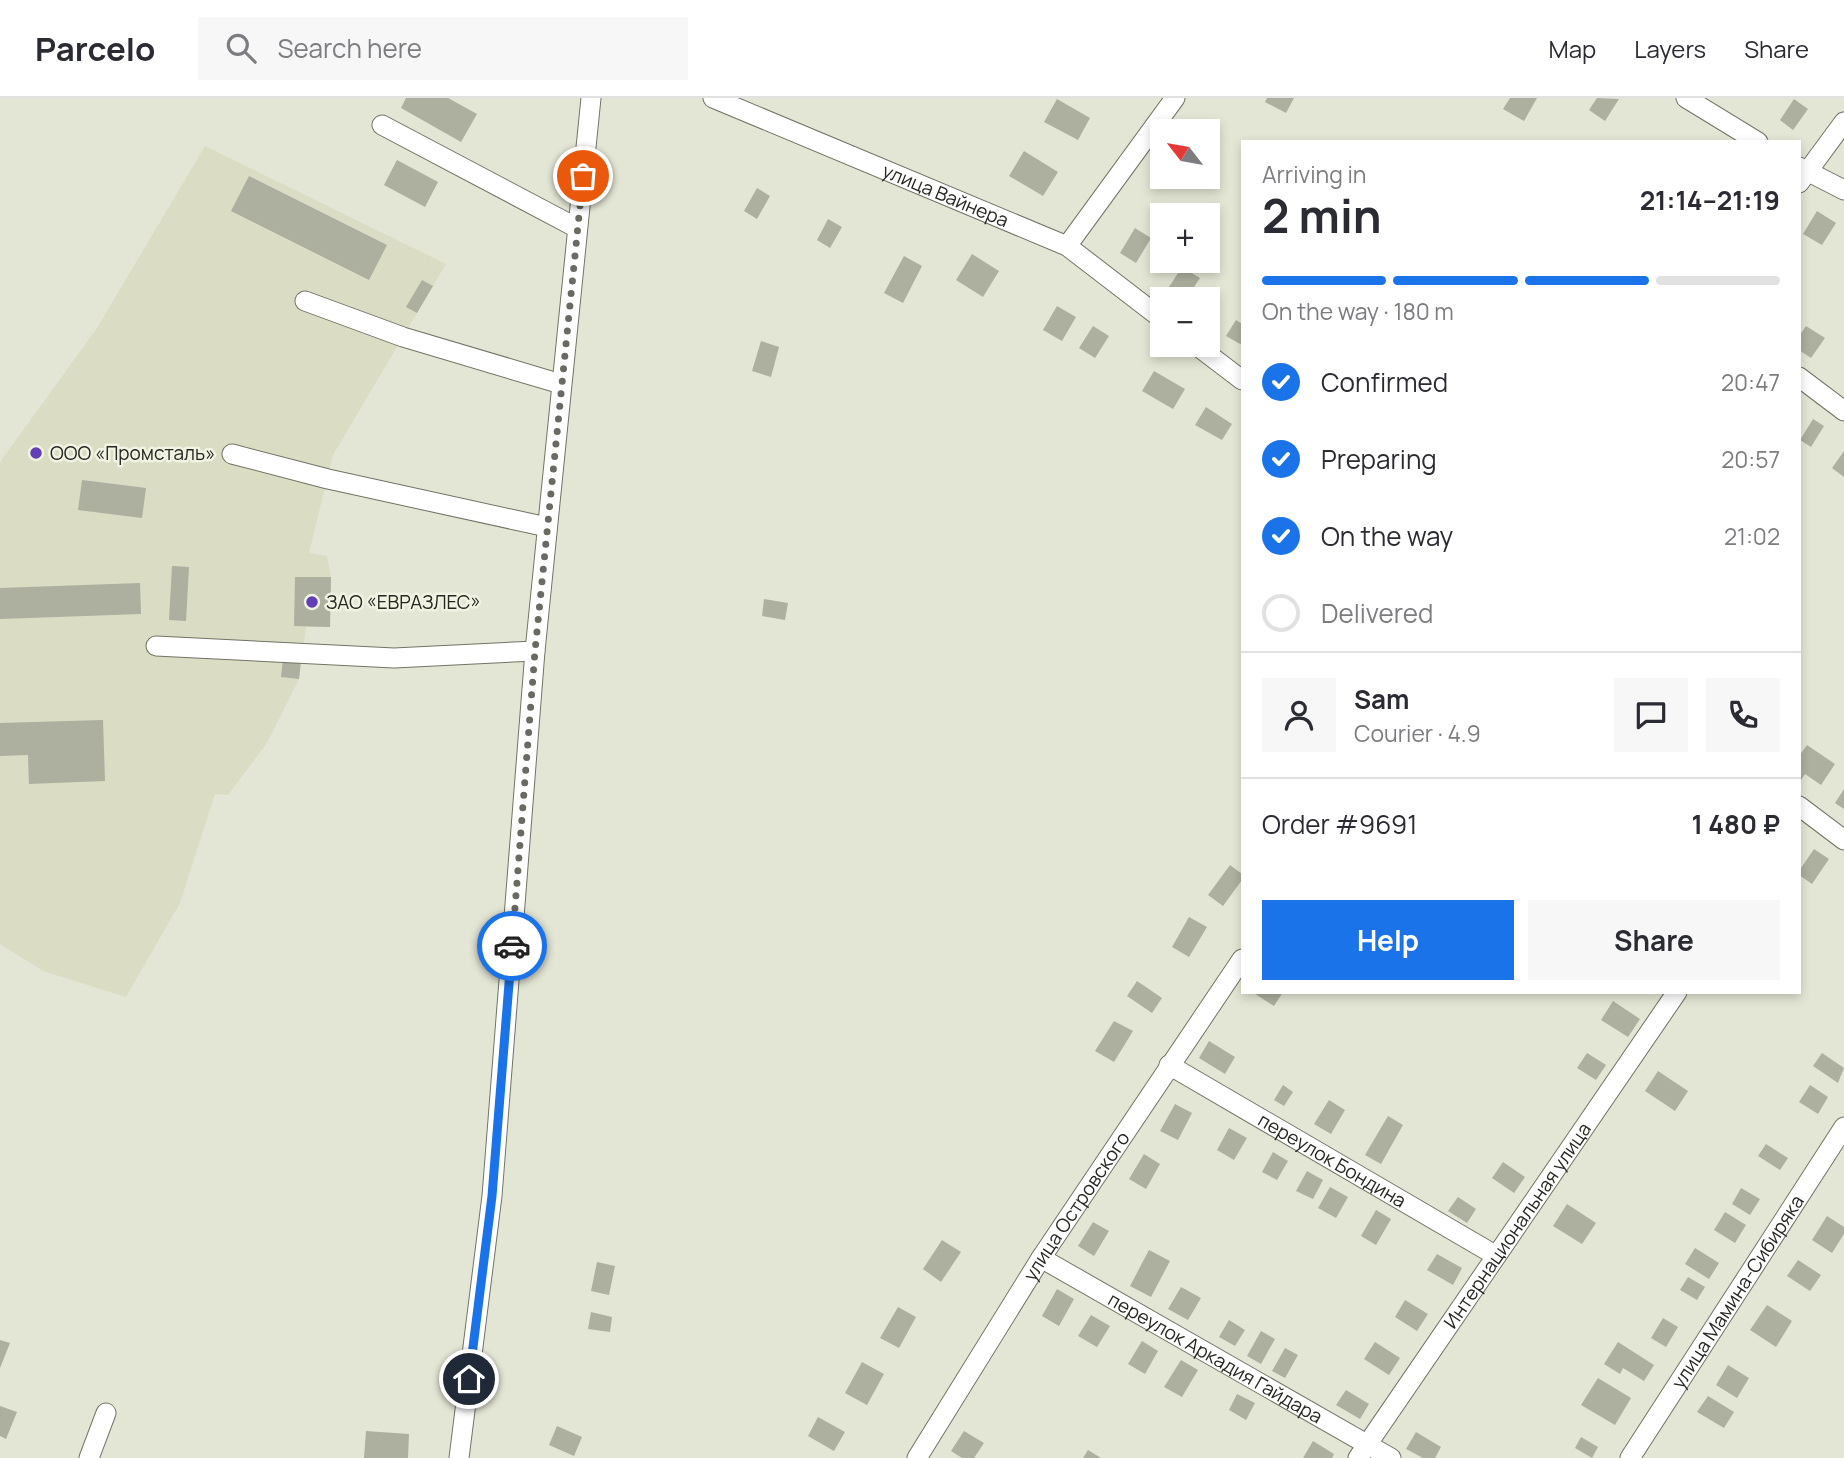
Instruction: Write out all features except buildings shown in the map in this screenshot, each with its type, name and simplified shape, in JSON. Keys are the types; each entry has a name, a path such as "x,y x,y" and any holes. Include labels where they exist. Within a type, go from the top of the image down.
{"street":[{"path":"459,1458 492,1196 535,651 591,98"},
{"name":"улица Вайнера","path":"713,98 1067,246 1150,310"},
{"path":"1067,246 1175,98"},
{"path":"1686,98 1755,140"},
{"path":"1844,122 1802,174 1844,190"},
{"path":"382,125 577,228"},
{"path":"305,301 403,337 561,384"},
{"path":"1212,357 1241,379"},
{"path":"1801,379 1844,411"},
{"path":"232,454 547,527"},
{"path":"156,646 394,659 535,651"},
{"path":"1802,816 1844,839"},
{"name":"улица Островского","path":"917,1458 1041,1258 1241,960"},
{"name":"Интернациональная улица","path":"1363,1451 1676,994"},
{"name":"переулок Бондина","path":"1169,1065 1495,1255"},
{"name":"улица Мамина-Сибиряка","path":"1630,1458 1844,1127"},
{"name":"переулок Аркадия Гайдара","path":"1041,1258 1363,1451 1391,1458"},
{"path":"89,1458 106,1413"}],"shaded area":[{"path":"205,146 446,264 333,455 309,553 327,556 331,577 330,627 306,627 299,679 267,743 228,795 215,794 180,903 126,997 43,971 0,944 0,462 97,328"}],"way so far":[{"path":"512,946 535,651 583,176"}],"place":[{"name":"ООО «Промсталь»","path":"36,453"},
{"name":"ЗАО «ЕВРАЗЛЕС»","path":"312,602"}],"route":[{"path":"469,1379 492,1196 512,946"}]}
